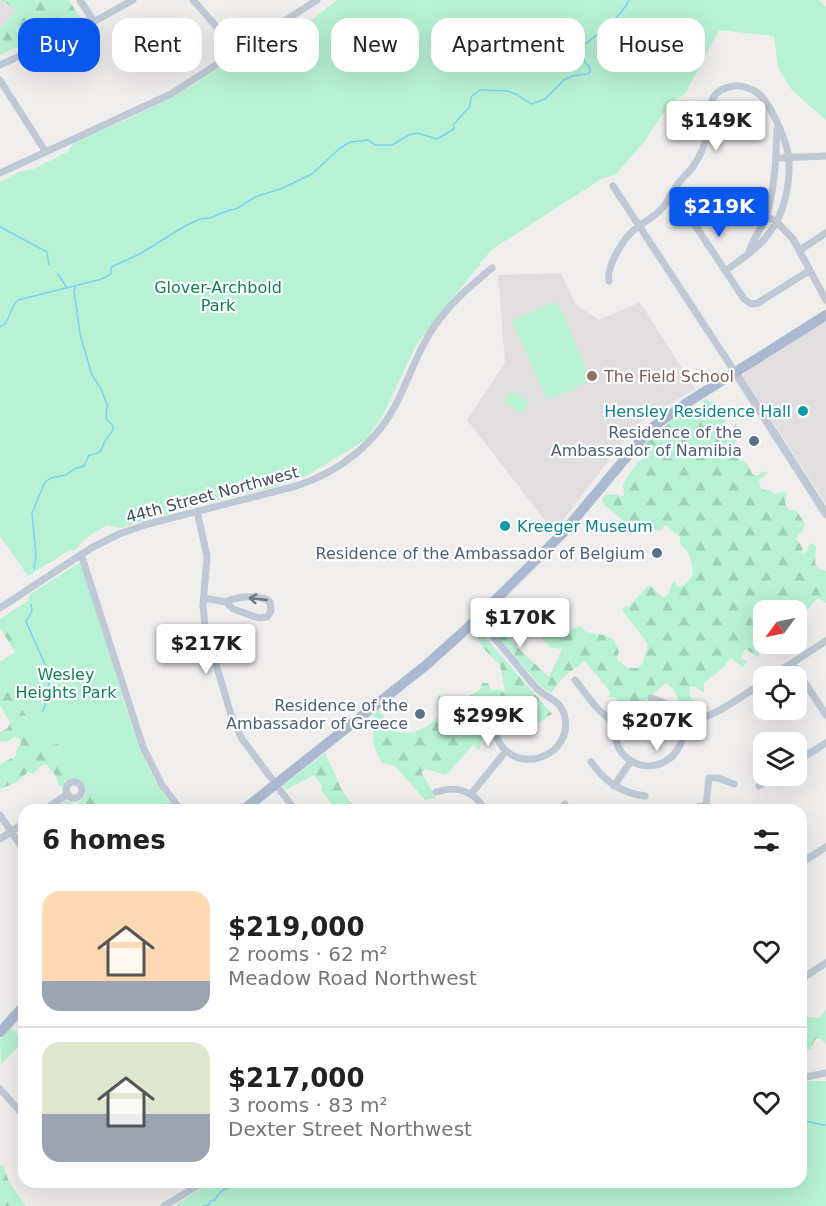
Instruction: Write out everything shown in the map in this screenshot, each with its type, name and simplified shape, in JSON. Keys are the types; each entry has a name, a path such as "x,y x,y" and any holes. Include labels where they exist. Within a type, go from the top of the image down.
{"main road":[{"path":"251,804 425,666 477,618 562,534 650,429 826,315"},
{"path":"0,1032 18,1012"}],"street":[{"path":"80,0 91,18"},
{"path":"100,19 133,0"},
{"path":"192,0 214,24"},
{"path":"289,18 317,0"},
{"path":"0,64 18,56"},
{"path":"0,173 171,94 214,66"},
{"path":"0,80 45,151"},
{"path":"609,281 610,265 631,232 658,213 704,148 710,102 720,91 734,86 751,89 762,98 778,127 789,157 787,191 777,222 763,243 725,271"},
{"path":"749,252 766,216 774,185 778,127"},
{"path":"777,158 826,156"},
{"path":"613,186 826,514"},
{"path":"672,195 679,201 744,299 751,304 758,303 809,271"},
{"path":"766,216 786,230 800,250 826,300"},
{"path":"800,250 826,233"},
{"name":"44th Street Northwest","path":"0,608 106,540 130,530 303,484 354,456 375,436 392,411 420,351 439,320 465,291 492,268"},
{"path":"197,511 207,556 203,613 207,635 233,721 242,739 291,804"},
{"path":"81,554 143,747 158,778 177,804"},
{"path":"204,598 226,602 232,609 259,618 267,616 271,611 270,602 262,598 234,597 226,602"},
{"path":"477,618 538,690 558,704 564,716 565,728 557,747 549,754 526,760 506,751 491,726"},
{"path":"787,666 826,641"},
{"path":"792,663 826,715"},
{"path":"575,680 597,708 610,720 622,754 631,761 650,766 669,760 681,744 684,735 683,724 674,709 662,701 651,698"},
{"path":"683,724 712,716 753,689"},
{"path":"807,755 826,743"},
{"path":"471,794 506,751"},
{"path":"614,786 631,761"},
{"path":"591,762 614,786 629,793 645,796"},
{"path":"706,804 710,778 718,778 734,784"},
{"path":"436,792 454,789 471,794 480,804"},
{"path":"53,804 68,794"},
{"path":"0,815 18,842"},
{"path":"0,839 18,827"},
{"path":"807,859 826,847"},
{"path":"807,975 826,963"},
{"path":"807,1077 826,1073"},
{"path":"0,1089 18,1109"},
{"path":"164,1206 194,1188"}],"shaded area":[{"path":"0,0 49,0 24,18 18,18 18,22 0,35"},
{"name":"The Field School","path":"561,273 575,304 599,320 640,302 695,389 636,425 554,532 467,420 505,363 498,275"},
{"path":"826,320 826,504 743,376 745,371"}],"green space":[{"path":"0,0 69,0 80,18 18,18 18,47 0,55 0,26 3,27 17,9"},
{"name":"Glover-Archbold Park","path":"337,0 819,0 826,7 826,120 791,89 778,67 774,36 719,30 705,56 705,18 597,18 597,72 697,72 685,94 670,103 644,142 615,175 603,178 491,250 416,345 384,413 367,439 308,475 275,487 195,506 120,528 107,525 86,538 75,550 70,550 28,576 0,536 0,182 69,151 75,140 123,121 177,95 214,71 319,72 319,18 314,18"},
{"path":"557,301 592,381 547,400 512,320"},
{"path":"511,391 529,401 523,413 505,403"},
{"path":"706,399 715,402 714,411 719,418 724,417 726,421 723,426 724,430 733,433 735,424 744,433 735,442 734,448 740,460 745,461 753,475 758,475 763,471 768,473 759,480 761,489 775,494 784,491 787,496 785,502 787,507 790,511 796,510 805,524 796,538 803,549 802,554 807,551 810,543 816,546 815,563 818,568 826,571 826,603 818,598 807,611 807,600 753,600 753,654 745,649 741,659 748,661 743,667 730,658 725,666 704,683 704,693 696,687 690,687 691,698 703,712 701,715 687,717 684,715 674,689 666,683 646,700 642,709 636,707 620,717 618,716 620,708 618,701 614,697 609,697 610,692 585,661 563,677 551,693 540,686 486,622 487,617 490,615 518,648 549,677 562,649 550,647 542,638 557,617 568,631 580,626 586,632 604,635 614,640 619,651 617,660 628,668 638,668 643,663 648,644 622,610 625,606 629,607 649,585 664,597 667,596 673,582 676,582 677,587 683,586 692,577 692,563 689,554 680,543 680,537 666,525 657,531 644,523 630,526 604,505 602,499 607,494 624,496 623,484 637,463 647,456 642,448 650,437 691,407 701,415 701,403"},
{"name":"Wesley Heights Park","path":"81,562 139,744 155,779 172,804 97,804 58,744 45,747 0,673 0,663 28,644 9,616 28,602 30,594"},
{"name":"Wesley Heights Park","path":"78,568 141,756 169,804 76,804 86,794 82,780 69,781 63,787 58,785 56,776 46,764 33,774 28,772 17,782 0,789 0,764 16,756 16,750 21,744 20,739 15,737 6,742 0,741 0,732 8,728 10,722 0,705 0,662 15,652 0,628 0,619"},
{"path":"474,628 483,635 552,714 533,727 524,724 517,727 503,722 489,724 485,729 479,751 473,745 446,775 426,769 421,772 436,798 425,800 395,766 382,763 373,739 373,713 378,709 395,732 410,733 423,728 446,711 438,700 439,694 455,706 480,689 482,683 488,683 491,691 497,689 505,692 500,665 482,647"},
{"path":"325,753 342,790 352,804 331,804 314,775 286,790 283,785"},
{"path":"826,1010 826,1044 817,1038 811,1049 807,1050 807,1016 819,1018"},
{"path":"11,1028 18,1034 18,1046 1,1064 0,1039"},
{"path":"807,1081 826,1081 826,1206 174,1206 202,1188 807,1188"},
{"path":"0,1165 3,1165 9,1182 26,1206 0,1206"}],"waterway":[{"path":"0,327 4,325 18,300 102,279 111,274 111,267 138,255 185,226 200,219 210,218 238,208 255,197 283,188 312,174 340,148 350,142 368,140 375,145 392,145 417,133 437,139 454,129 454,124 470,106 471,97 480,90 507,91 531,104 545,99 564,80 590,72 590,68 584,61 583,46 615,20 629,0"},
{"path":"0,227 47,252 49,265"},
{"path":"58,274 67,288"},
{"path":"34,569 36,556 32,513 45,482 84,466 89,455 101,450 113,430 113,426 106,418 107,404 92,375 80,334 74,290 76,286"},
{"path":"31,604 32,611 26,622 49,673 48,696 43,711"},
{"path":"807,1122 826,1125"},
{"path":"202,1206 209,1205 210,1201 215,1200 219,1193 227,1188"}],"place":[{"name":"The Field School","path":"592,376"},
{"name":"Hensley Residence Hall","path":"803,411"},
{"name":"Residence of the Ambassador of Namibia","path":"754,441"},
{"name":"Kreeger Museum","path":"505,526"},
{"name":"Residence of the Ambassador of Belgium","path":"657,553"},
{"name":"Residence of the Ambassador of Greece","path":"420,714"}]}
